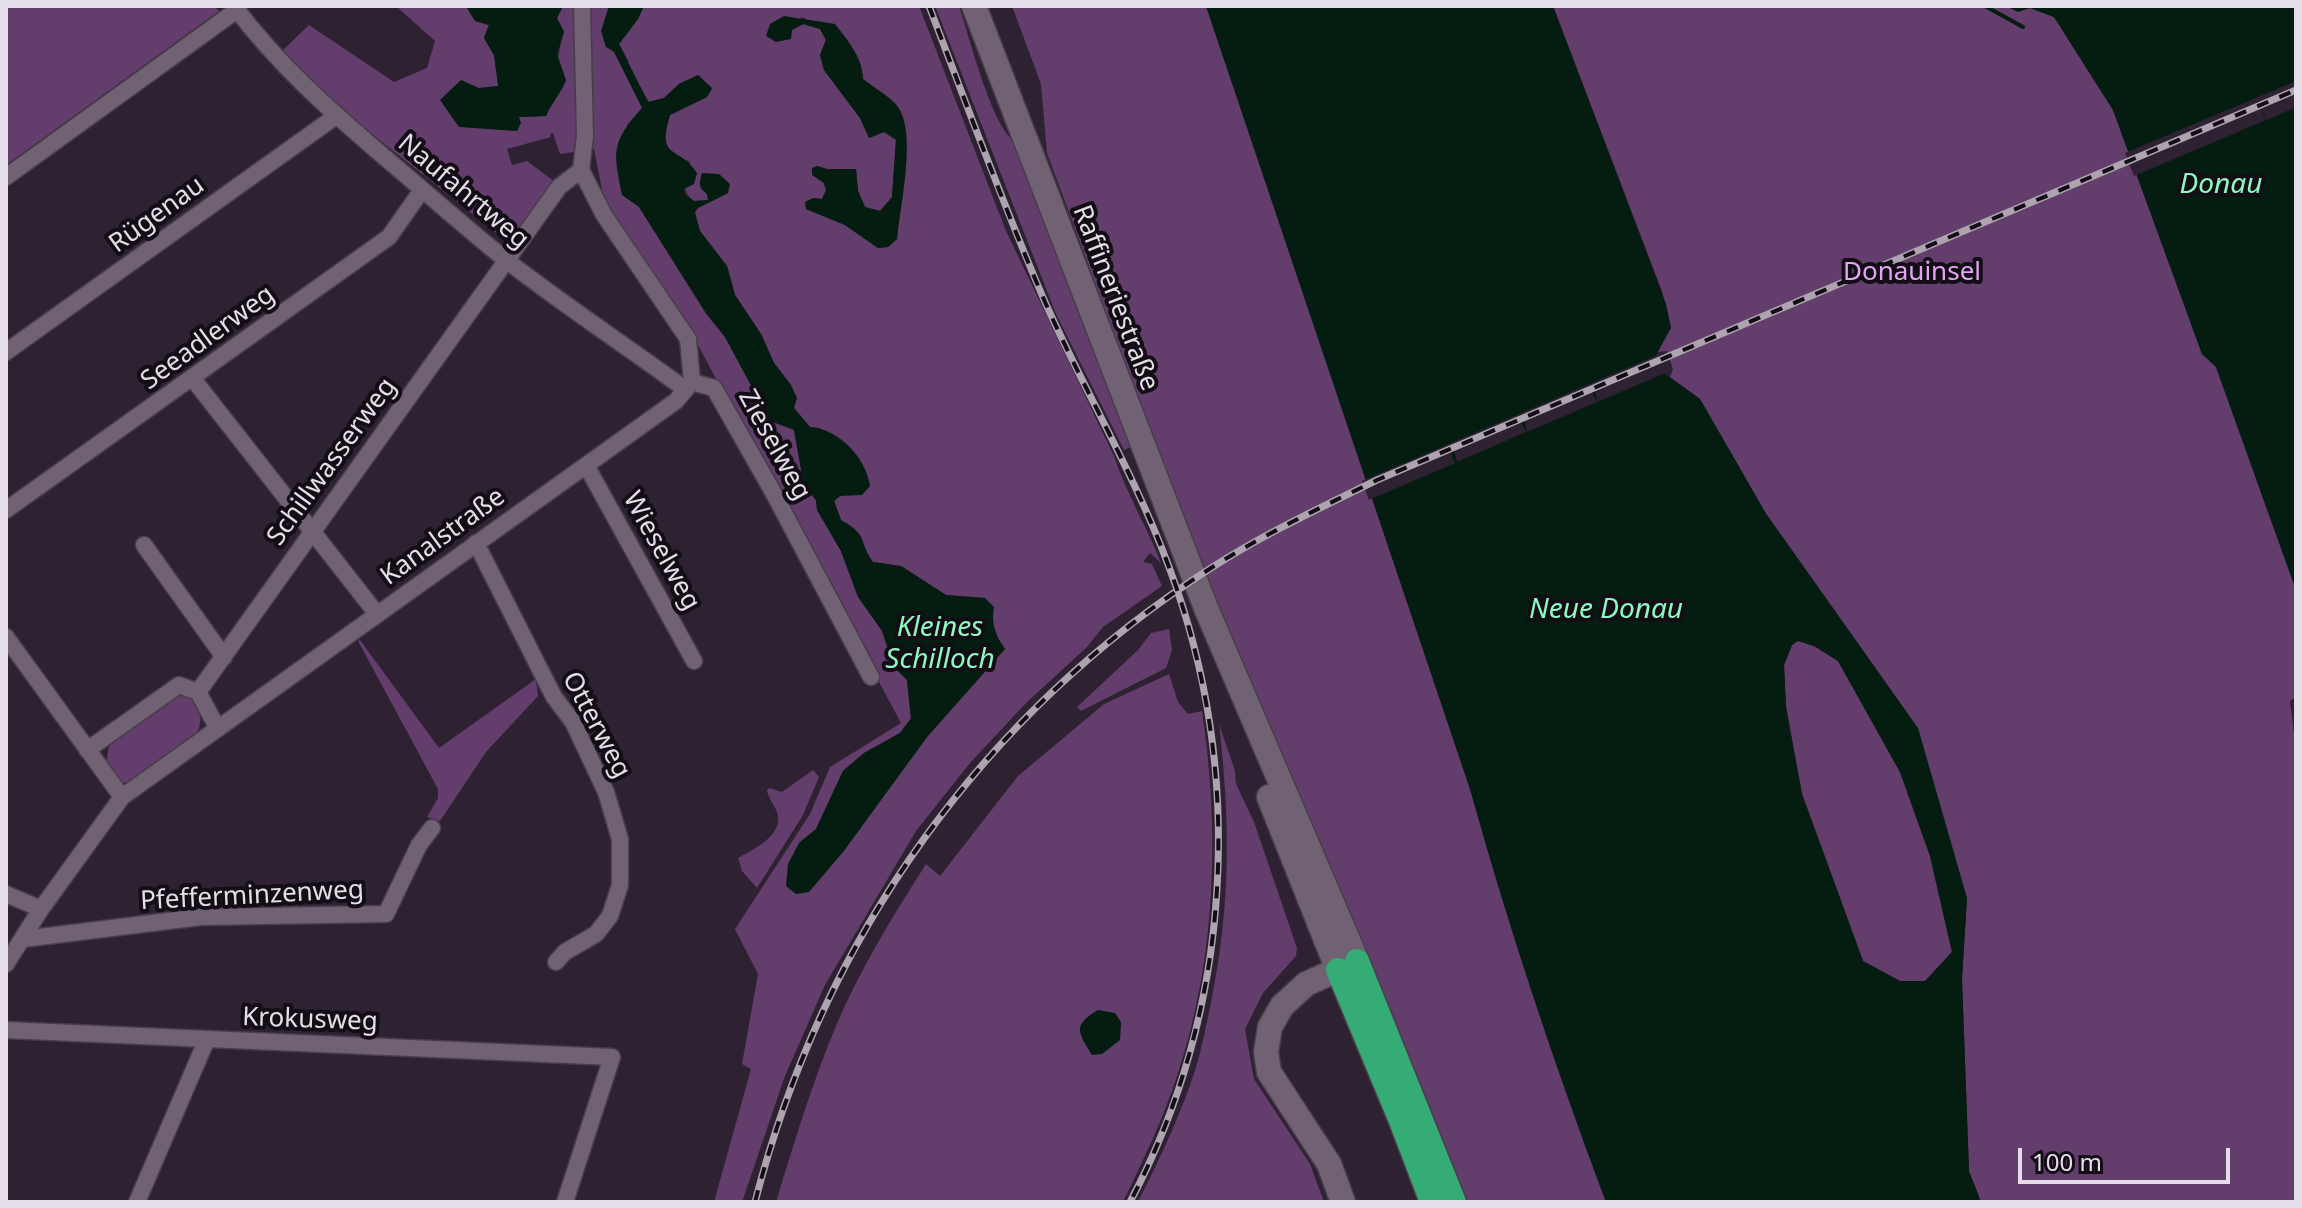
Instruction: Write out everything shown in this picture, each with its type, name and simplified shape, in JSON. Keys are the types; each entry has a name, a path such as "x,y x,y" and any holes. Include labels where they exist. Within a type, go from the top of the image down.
{"highway":[{"path":"1347,965 1432,1202"},
{"path":"1347,965 1454,1202"}],"main road":[{"name":"Raffineriestraße","path":"974,6 1206,608 1224,675 1276,817 1347,965"},
{"path":"1343,1202 1329,1164 1269,1072 1266,1052 1270,1027 1282,1006 1306,984 1347,965"}],"street":[{"path":"582,6 585,136 581,170 604,215 688,339 688,385"},
{"path":"6,177 236,8"},
{"name":"Naufahrtweg","path":"236,8 284,66 336,116 422,190 507,260 688,385"},
{"name":"Rügenau","path":"6,352 336,116"},
{"name":"Schillwasserweg","path":"198,692 559,187 581,170"},
{"name":"Seeadlerweg","path":"6,510 389,237 422,190"},
{"path":"193,379 377,614"},
{"name":"Kanalstraße","path":"122,797 676,401 688,385"},
{"name":"Zieselweg","path":"688,385 714,388 871,677"},
{"name":"Wieselweg","path":"586,465 694,661"},
{"name":"Otterweg","path":"476,543 554,697 573,722 606,792 620,839 620,885 610,916 596,934 565,952 556,962"},
{"path":"144,545 224,657"},
{"path":"6,637 122,797 41,909 6,964"},
{"path":"87,750 179,685 198,692 218,729"},
{"name":"Pfefferminzenweg","path":"23,939 201,917 386,914 419,845 432,828"},
{"path":"6,894 41,909"},
{"name":"Krokusweg","path":"6,1030 612,1057 565,1202"},
{"path":"137,1202 207,1039"}],"green space":[{"path":"6,6 214,6 219,11 6,165"},
{"path":"396,6 466,6 475,21 489,25 484,38 494,55 499,86 479,88 518,117 546,116 553,96 564,32 557,18 563,6 609,6 602,31 606,47 629,62 619,44 644,6 919,6 1006,231 1114,456 1161,563 1150,553 1143,562 1152,564 1162,586 1103,627 1087,647 1026,703 970,763 916,831 825,985 785,1076 742,1202 714,1202 751,1069 742,1064 758,974 735,929 810,814 830,767 901,723 684,319 611,211 602,190 594,149 560,154 553,133 551,137 507,149 512,165 527,161 555,182 524,223 508,234 499,235 343,111 281,52 309,25 394,82 427,68 435,41","holes":["802,17 851,47 861,66 863,79 896,104 906,151 897,239 888,247 878,248 845,225 806,209 813,198 822,199 826,190 817,166 856,169 858,191 865,207 880,211 892,198 896,139 884,132 869,138 860,118 824,70 820,55 826,40 820,29 803,24 792,30","698,75 712,89 707,97 670,115 667,144 674,153 690,162 685,188 689,197 694,201 708,200 707,194 728,193 694,213 700,231 727,266 735,295 761,334 774,363 791,385 794,408 810,427 820,428 840,496 834,501 841,520 873,562 901,566 946,595 985,598 998,639 1005,649 927,737 843,852 799,843 816,829 843,771 864,753 900,733 911,718 907,680 894,667 882,630 858,597 841,551 817,510 816,500 804,486 794,430 760,401 725,337 706,314 639,207 627,125 642,108 639,85 649,102 664,98 679,84"]},
{"path":"935,6 959,6 990,101 1007,134 1016,143 1133,446 1124,450 1056,314"},
{"path":"1012,6 1206,6 1470,789 1534,997 1606,1202 1467,1202 1378,984 1285,783 1163,466 1047,153 1041,84"},
{"name":"Donauinsel","path":"1553,6 2006,6 2018,11 2030,8 2054,17 2113,110 2202,354 2216,367 2296,590 2296,697 2290,701 2296,736 2296,1202 1981,1202 1969,1171 1962,979 1967,898 1765,512 1700,399 1670,377 1673,369 1667,351 1658,352 1671,328 1662,291"},
{"path":"1169,629 1172,650 1166,668 1081,711 1077,707 1138,650 1151,633"},
{"path":"360,640 439,748 536,679 538,696 486,752 440,821 427,817 438,798 438,789"},
{"path":"1798,640 1838,661 1900,772 1930,856 1952,952 1925,981 1900,981 1863,961 1802,794 1786,707 1784,665 1792,645"},
{"path":"1169,674 1178,702 1188,714 1202,711 1211,802 1211,894 1207,940 1191,1030 1178,1073 1160,1123 1123,1202 776,1202 811,1091 845,1005 926,864 940,876 1018,776 1104,704"},
{"path":"176,693 189,696 198,705 198,731 130,782 116,780 107,761 113,740"},
{"path":"1219,724 1235,771 1236,784 1254,822 1297,948 1296,956 1263,993 1245,1029 1254,1079 1310,1164 1324,1202 1138,1202 1194,1074 1218,962 1227,860"},
{"path":"813,770 819,777 803,815 757,888 742,871 738,858 764,842 778,824 776,810 767,791 769,788 782,792"}],"water":[{"path":"466,6 563,6 557,18 564,32 557,54 566,80 546,116 519,117 521,123 517,131 459,127 440,100 461,80 479,88 498,86 494,55 484,38 489,25 475,21"},
{"name":"Kleines Schilloch","path":"609,6 644,6 619,44 648,102 664,98 679,84 698,75 712,88 707,97 670,115 666,130 667,146 697,173 694,184 684,189 685,195 694,201 708,200 700,185 702,173 719,174 730,184 728,193 695,212 700,231 727,266 735,295 761,334 774,363 791,385 797,398 794,408 810,427 841,439 863,465 870,486 862,495 840,496 834,501 841,520 856,530 873,562 901,566 946,595 985,598 994,607 995,629 1005,649 927,737 843,852 809,892 796,894 786,886 788,864 799,843 816,829 843,771 864,753 900,733 911,719 907,680 894,667 882,631 858,597 841,551 817,510 816,500 804,486 794,430 770,421 725,337 639,207 622,195 617,148 625,130 642,108 613,50 606,47 601,31"},
{"name":"Neue Donau","path":"1206,6 1553,6 1666,304 1671,328 1656,355 1665,374 1700,399 1765,512 1918,728 1967,898 1962,979 1969,1171 1981,1202 1606,1202 1534,997 1470,789","holes":["1798,641 1814,646 1838,661 1900,772 1930,856 1952,952 1925,981 1900,981 1863,961 1802,794 1786,707 1784,665 1792,645"]},
{"name":"Donau","path":"2006,6 2296,6 2296,590 2216,367 2202,354 2113,110 2054,17 2030,8 2018,12"},
{"path":"784,16 835,24 857,57 863,79 895,103 904,119 907,152 904,190 897,239 888,247 878,248 845,225 806,209 805,202 813,198 822,199 826,190 824,183 812,175 812,168 817,166 856,169 858,191 865,207 880,211 892,197 896,140 884,132 869,138 860,118 824,70 820,55 826,40 820,29 803,24 792,30 791,39 776,42 766,36 770,24"},
{"path":"1098,1010 1115,1013 1121,1022 1120,1040 1102,1054 1092,1055 1080,1030 1084,1020"}],"pier":[{"path":"2296,81 2296,107 2267,120 2256,98 2266,120 2134,176 2125,153"},
{"path":"1662,353 1660,356 1668,372 1527,432 1523,415 1520,415 1518,417 1526,432 1457,462 1453,445 1450,445 1448,447 1455,463 1369,500 1362,481","holes":["1591,385 1594,385 1597,402 1589,386"]}],"waterway":[{"path":"1985,6 2023,27"}],"railway":[{"path":"929,6 1045,302 1156,533 1194,645 1210,726 1218,807 1217,889 1208,970 1190,1050 1164,1127 1130,1202"},
{"path":"755,1202 785,1105 823,1012 869,924 922,841 984,764 1052,692 1128,627 1231,556 1377,480 2296,90"}]}
